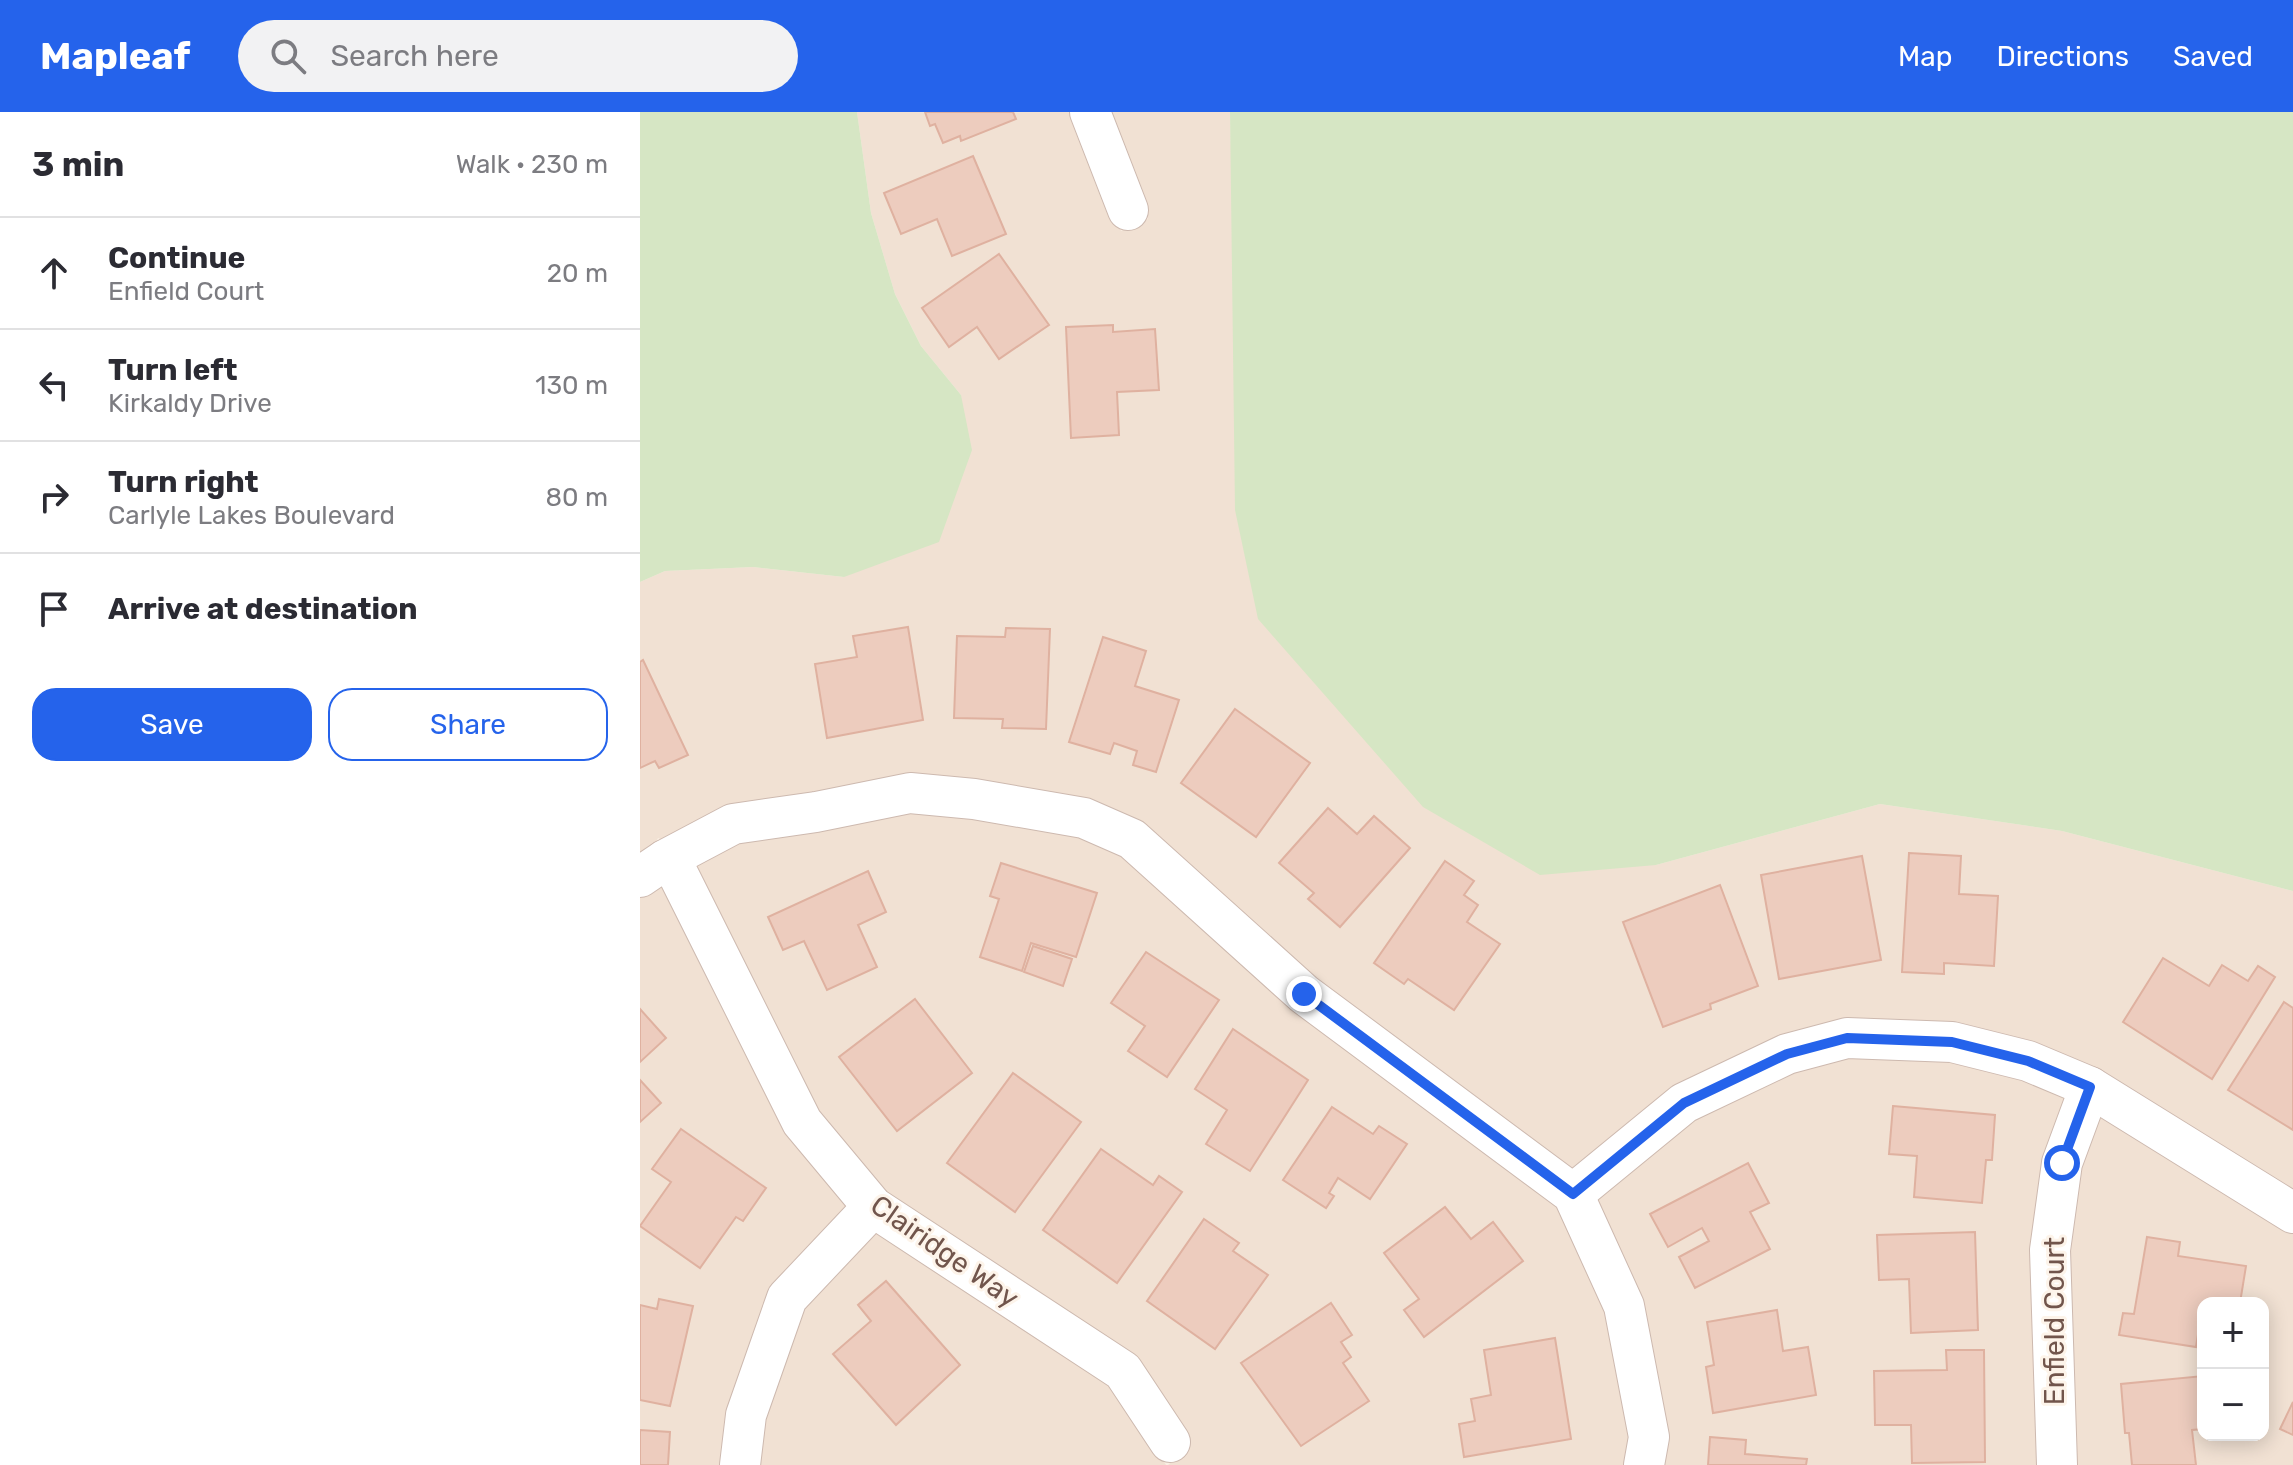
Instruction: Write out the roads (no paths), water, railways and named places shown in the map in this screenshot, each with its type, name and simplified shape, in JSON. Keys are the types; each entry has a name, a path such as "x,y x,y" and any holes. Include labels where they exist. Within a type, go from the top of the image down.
{"street":[{"path":"1090,112 1128,210"},
{"path":"652,868 733,824 816,812 910,793 974,799 1084,818 1132,839 1304,994 1573,1194 1624,1306 1649,1437 1644,1465"},
{"name":"Clairidge Way","path":"652,868 674,866 802,1122 873,1207 1123,1371 1170,1442"},
{"path":"1573,1194 1684,1103 1787,1054 1847,1038 1952,1042 2028,1061 2090,1087 2293,1213"},
{"name":"Enfield Court","path":"2057,1465 2050,1250 2062,1163 2090,1087"},
{"path":"740,1465 746,1415 787,1298 873,1207"}]}
